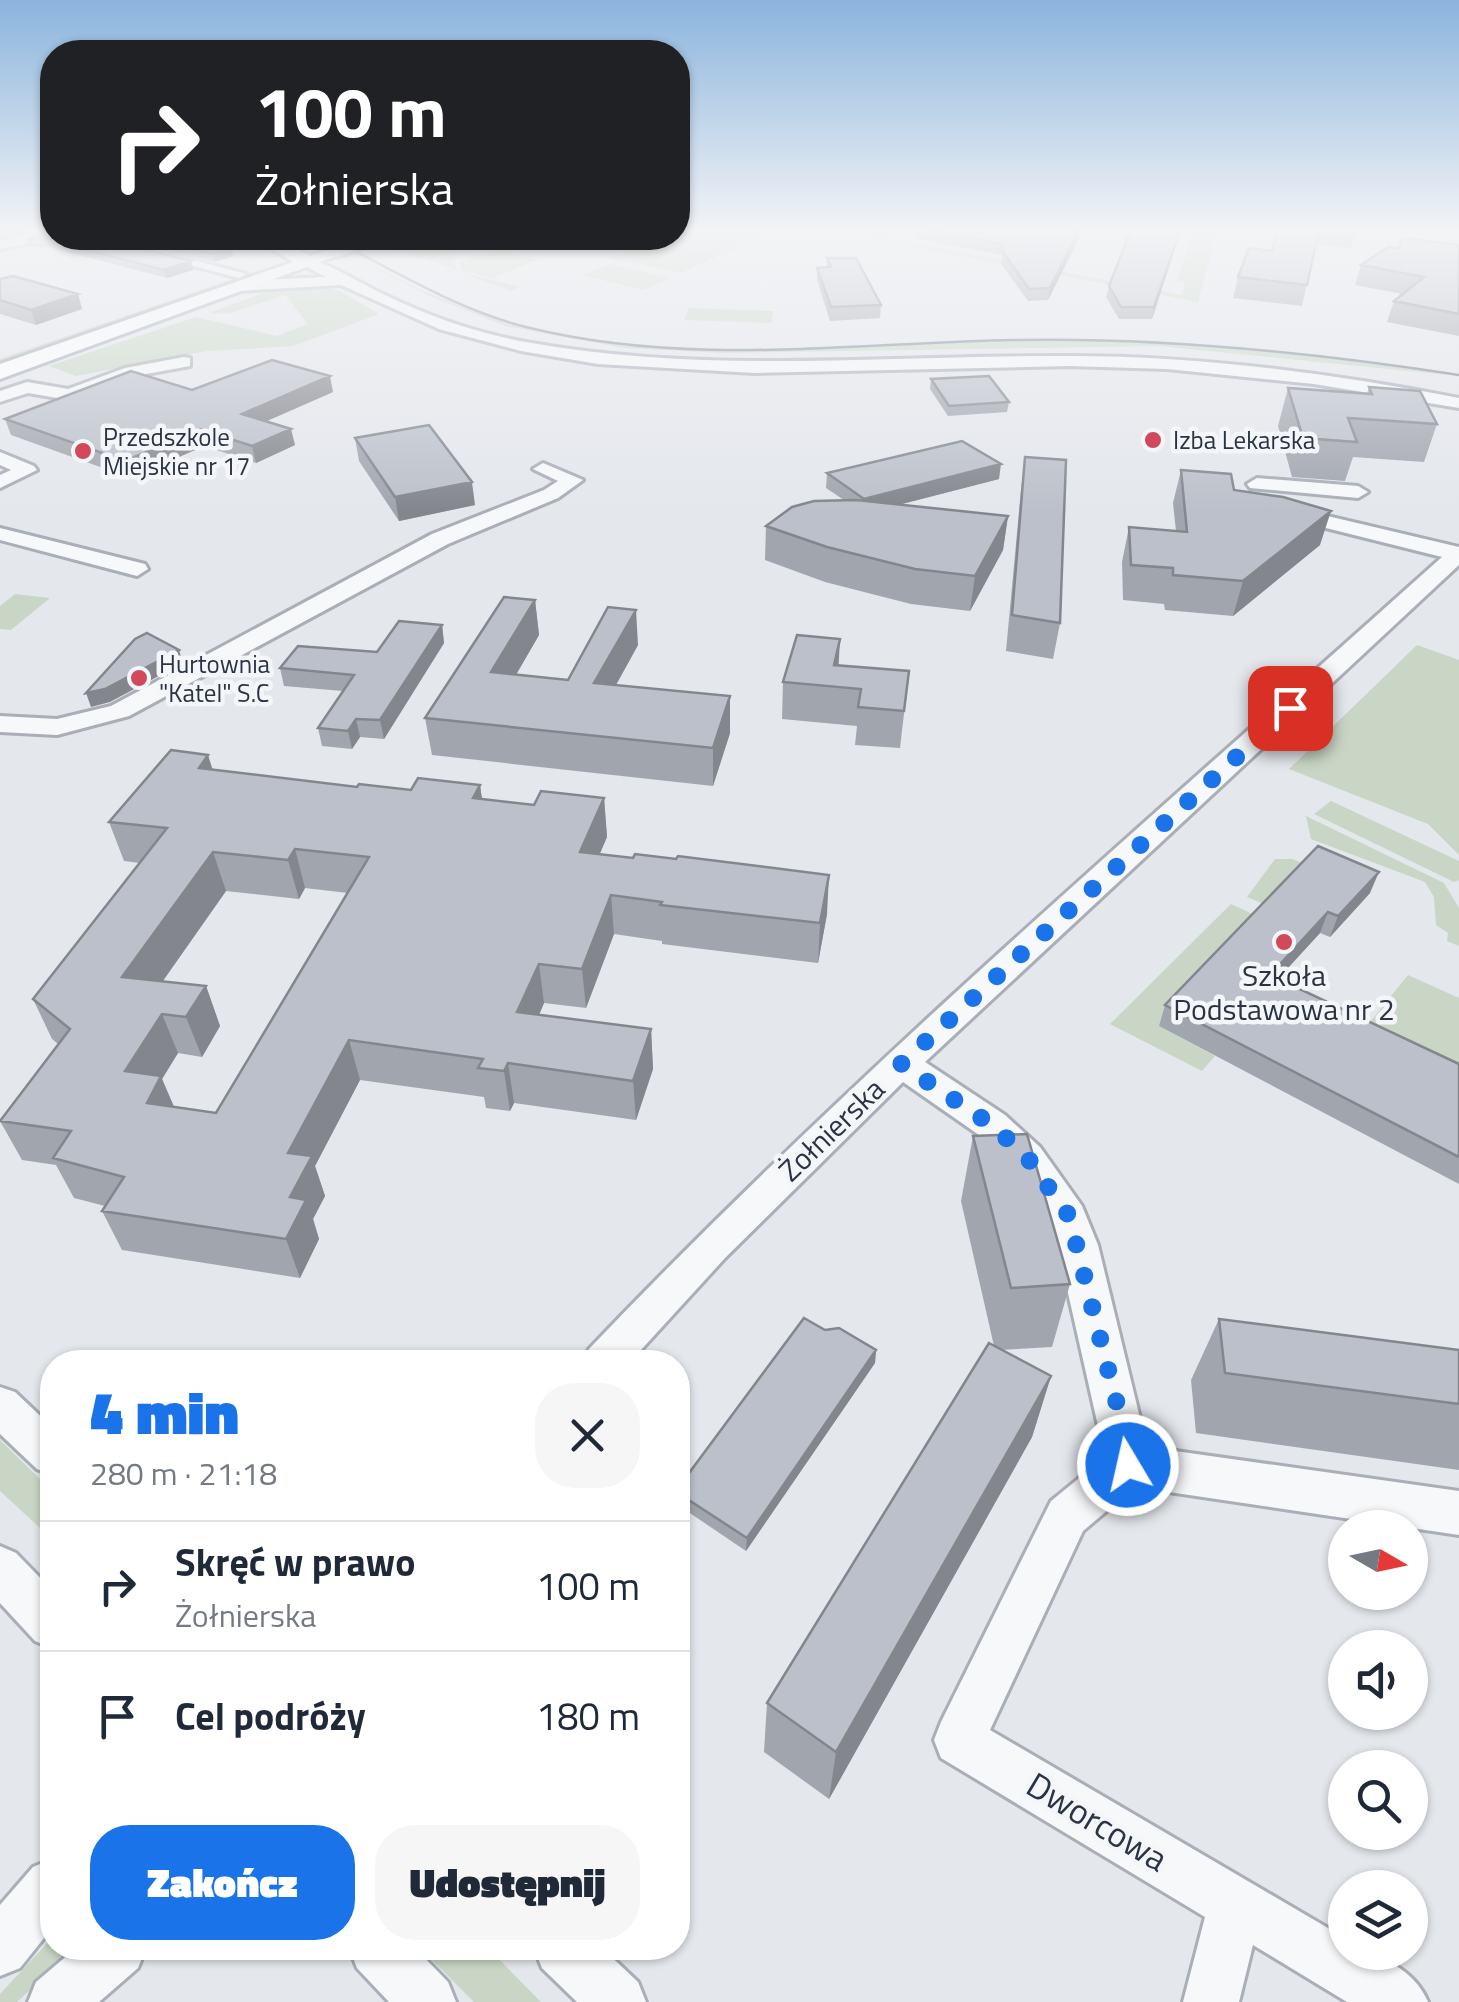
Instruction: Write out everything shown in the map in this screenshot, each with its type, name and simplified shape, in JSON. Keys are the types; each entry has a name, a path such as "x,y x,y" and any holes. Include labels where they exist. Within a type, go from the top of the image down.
{"main road":[{"path":"0,356 102,323"},
{"path":"0,372 126,323"}],"street":[{"path":"440,323 597,357 756,366 1072,357 1270,374 1459,404"},
{"path":"480,323 578,346 714,358 1072,357 1264,366 1459,396"},
{"path":"1072,357 1102,348 1226,353 1354,367 1459,385"},
{"path":"1072,357 1322,393 1459,419"},
{"path":"0,396 26,387 69,395 130,372 184,362"},
{"path":"0,458 27,470 0,482"},
{"path":"0,724 56,726 120,711 440,538 551,494 573,480 543,469"},
{"name":"Żołnierska","path":"1358,492 1257,494 1458,553"},
{"path":"0,534 137,569"},
{"name":"Żołnierska","path":"617,1350 711,1247 901,1064 1458,553"},
{"path":"901,1064 992,1125 1027,1157 1069,1216 1120,1416 1128,1465 1459,1513"},
{"path":"0,1406 40,1444"},
{"name":"Dworcowa","path":"1128,1465 1067,1516 958,1740 1400,2002"},
{"path":"0,1569 40,1611"},
{"path":"0,1948 40,1900"},
{"path":"1211,2002 1235,1905"},
{"path":"56,2002 104,1960"},
{"path":"388,1960 428,2002"},
{"path":"574,1960 618,2002"}],"green space":[{"path":"103,323 122,323 0,368 0,359"},
{"path":"177,323 223,323 277,336 308,324 354,323 293,346 207,351 76,376 49,366"},
{"path":"499,323 583,340 692,350 1129,342 1288,354 1447,375 1160,346 722,353 625,348 505,326"},
{"path":"15,594 50,598 11,630 0,629 0,606"},
{"path":"1417,645 1459,660 1459,855 1428,824 1289,769"},
{"path":"1331,801 1459,861 1459,880 1454,882 1314,814"},
{"path":"1306,816 1444,883 1459,908 1459,946 1447,941 1448,933 1436,925 1434,897 1425,882 1311,839"},
{"path":"1275,859 1293,859 1310,867 1271,907 1247,897"},
{"path":"1231,904 1261,918 1159,1026 1215,1056 1202,1071 1110,1024"},
{"path":"1408,975 1459,998 1459,1063 1371,1021"},
{"path":"0,1440 40,1479 40,1528 0,1491"},
{"path":"40,1951 40,1960 63,1960 17,2002 0,2002 0,1994"},
{"path":"432,1960 500,1960 541,2002 474,2002"}],"building":[{"path":"272,360 330,376 242,414 291,429 252,446 200,429 125,461 5,419 131,371 192,390"},
{"path":"989,376 1009,402 949,406 931,379"},
{"path":"1369,387 1420,391 1437,424 1348,418 1357,442 1303,438 1288,388 1372,394"},
{"path":"429,425 472,482 395,497 355,438"},
{"path":"962,441 1001,464 864,499 827,473"},
{"path":"1025,457 1066,460 1060,623 1012,615"},
{"path":"1181,470 1231,474 1234,490 1283,497 1331,511 1243,581 1173,575 1173,568 1131,565 1129,527 1187,532"},
{"path":"856,500 1008,516 975,576 915,569 827,547 766,526 792,507 814,501"},
{"path":"504,597 535,600 491,672 568,680 608,607 636,610 594,683 730,696 713,748 425,718"},
{"path":"399,621 442,625 380,720 356,719 348,731 318,728 354,675 280,668 298,646 377,652"},
{"path":"147,633 179,650 105,689 86,693 135,639"},
{"path":"797,635 840,639 834,665 909,671 904,711 858,707 861,689 783,682"},
{"path":"171,750 208,755 199,768 357,787 359,784 411,790 418,778 480,785 473,798 534,805 541,791 604,798 580,852 633,858 635,854 676,859 678,856 829,875 820,923 660,905 662,902 611,895 582,969 539,964 517,1012 651,1029 633,1081 508,1063 504,1071 478,1068 483,1059 349,1040 288,1153 312,1156 290,1197 306,1200 286,1239 102,1211 124,1177 53,1158 71,1131 0,1121 70,1029 33,999 167,828 109,822","holes":["295,849 369,857 216,1113 147,1103 161,1076 125,1071 162,1014 186,1017 206,986 122,977 213,852 288,860"]},
{"path":"1318,846 1379,872 1338,916 1328,912 1270,975 1459,1064 1459,1157 1165,1005"},
{"path":"1027,1134 1070,1284 1011,1288 973,1136"},
{"path":"804,1318 825,1330 839,1328 876,1350 747,1538 690,1501 690,1472"},
{"path":"1219,1319 1459,1350 1459,1404 1225,1373"},
{"path":"989,1343 1051,1376 836,1752 767,1703"}],"tram line":[{"path":"513,323 590,340 650,347 771,350 1014,340 1126,341 1292,353 1459,375"}],"place":[{"name":"Izba Lekarska","path":"1153,440"},
{"name":"Przedszkole Miejskie nr 17","path":"83,451"},
{"name":"Hurtownia \"Katel\" S.C","path":"139,678"},
{"name":"Szkoła Podstawowa nr 2","path":"1284,942"}],"route":[{"path":"1128,1465 1120,1416 1069,1216 1027,1157 992,1125 901,1064 1290,708"}]}
